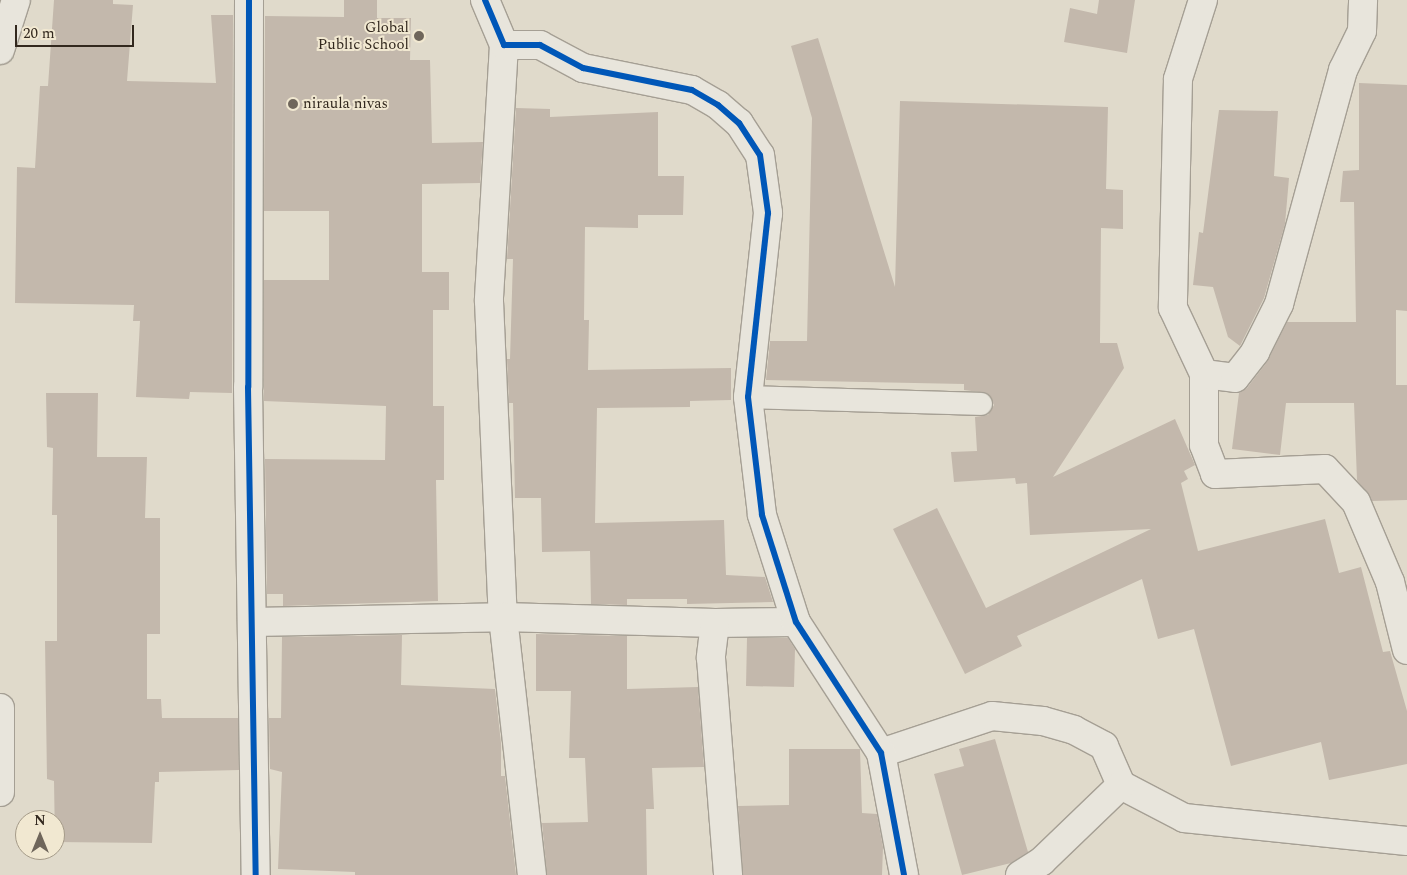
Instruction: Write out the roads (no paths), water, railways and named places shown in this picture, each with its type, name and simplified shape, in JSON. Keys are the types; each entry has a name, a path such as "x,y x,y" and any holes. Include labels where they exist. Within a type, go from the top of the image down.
{"street":[{"path":"0,50 16,0"},
{"path":"250,0 248,387 254,622 256,875"},
{"path":"485,0 504,45 489,301 504,617 532,875"},
{"path":"1203,0 1178,79 1172,308 1204,374 1204,446 1215,474 1324,468 1356,502 1390,582 1407,650"},
{"path":"1204,374 1235,378 1255,352 1279,304 1343,70 1362,31 1363,0"},
{"path":"504,45 540,45 583,68 692,90 718,105 739,123 760,155 768,213 748,397 762,515 796,622 881,753 904,875"},
{"path":"254,622 504,617 715,623 796,622"},
{"path":"715,623 711,658 728,875"},
{"path":"0,708 0,792"},
{"path":"881,753 992,716 1043,721 1074,730 1104,746 1121,785 1184,818 1407,841"},
{"path":"1020,875 1042,861 1121,785"}],"lane":[{"path":"748,397 981,404"}],"place":[{"name":"Global Public School","path":"419,36"},
{"name":"niraula nivas","path":"293,104"}]}
